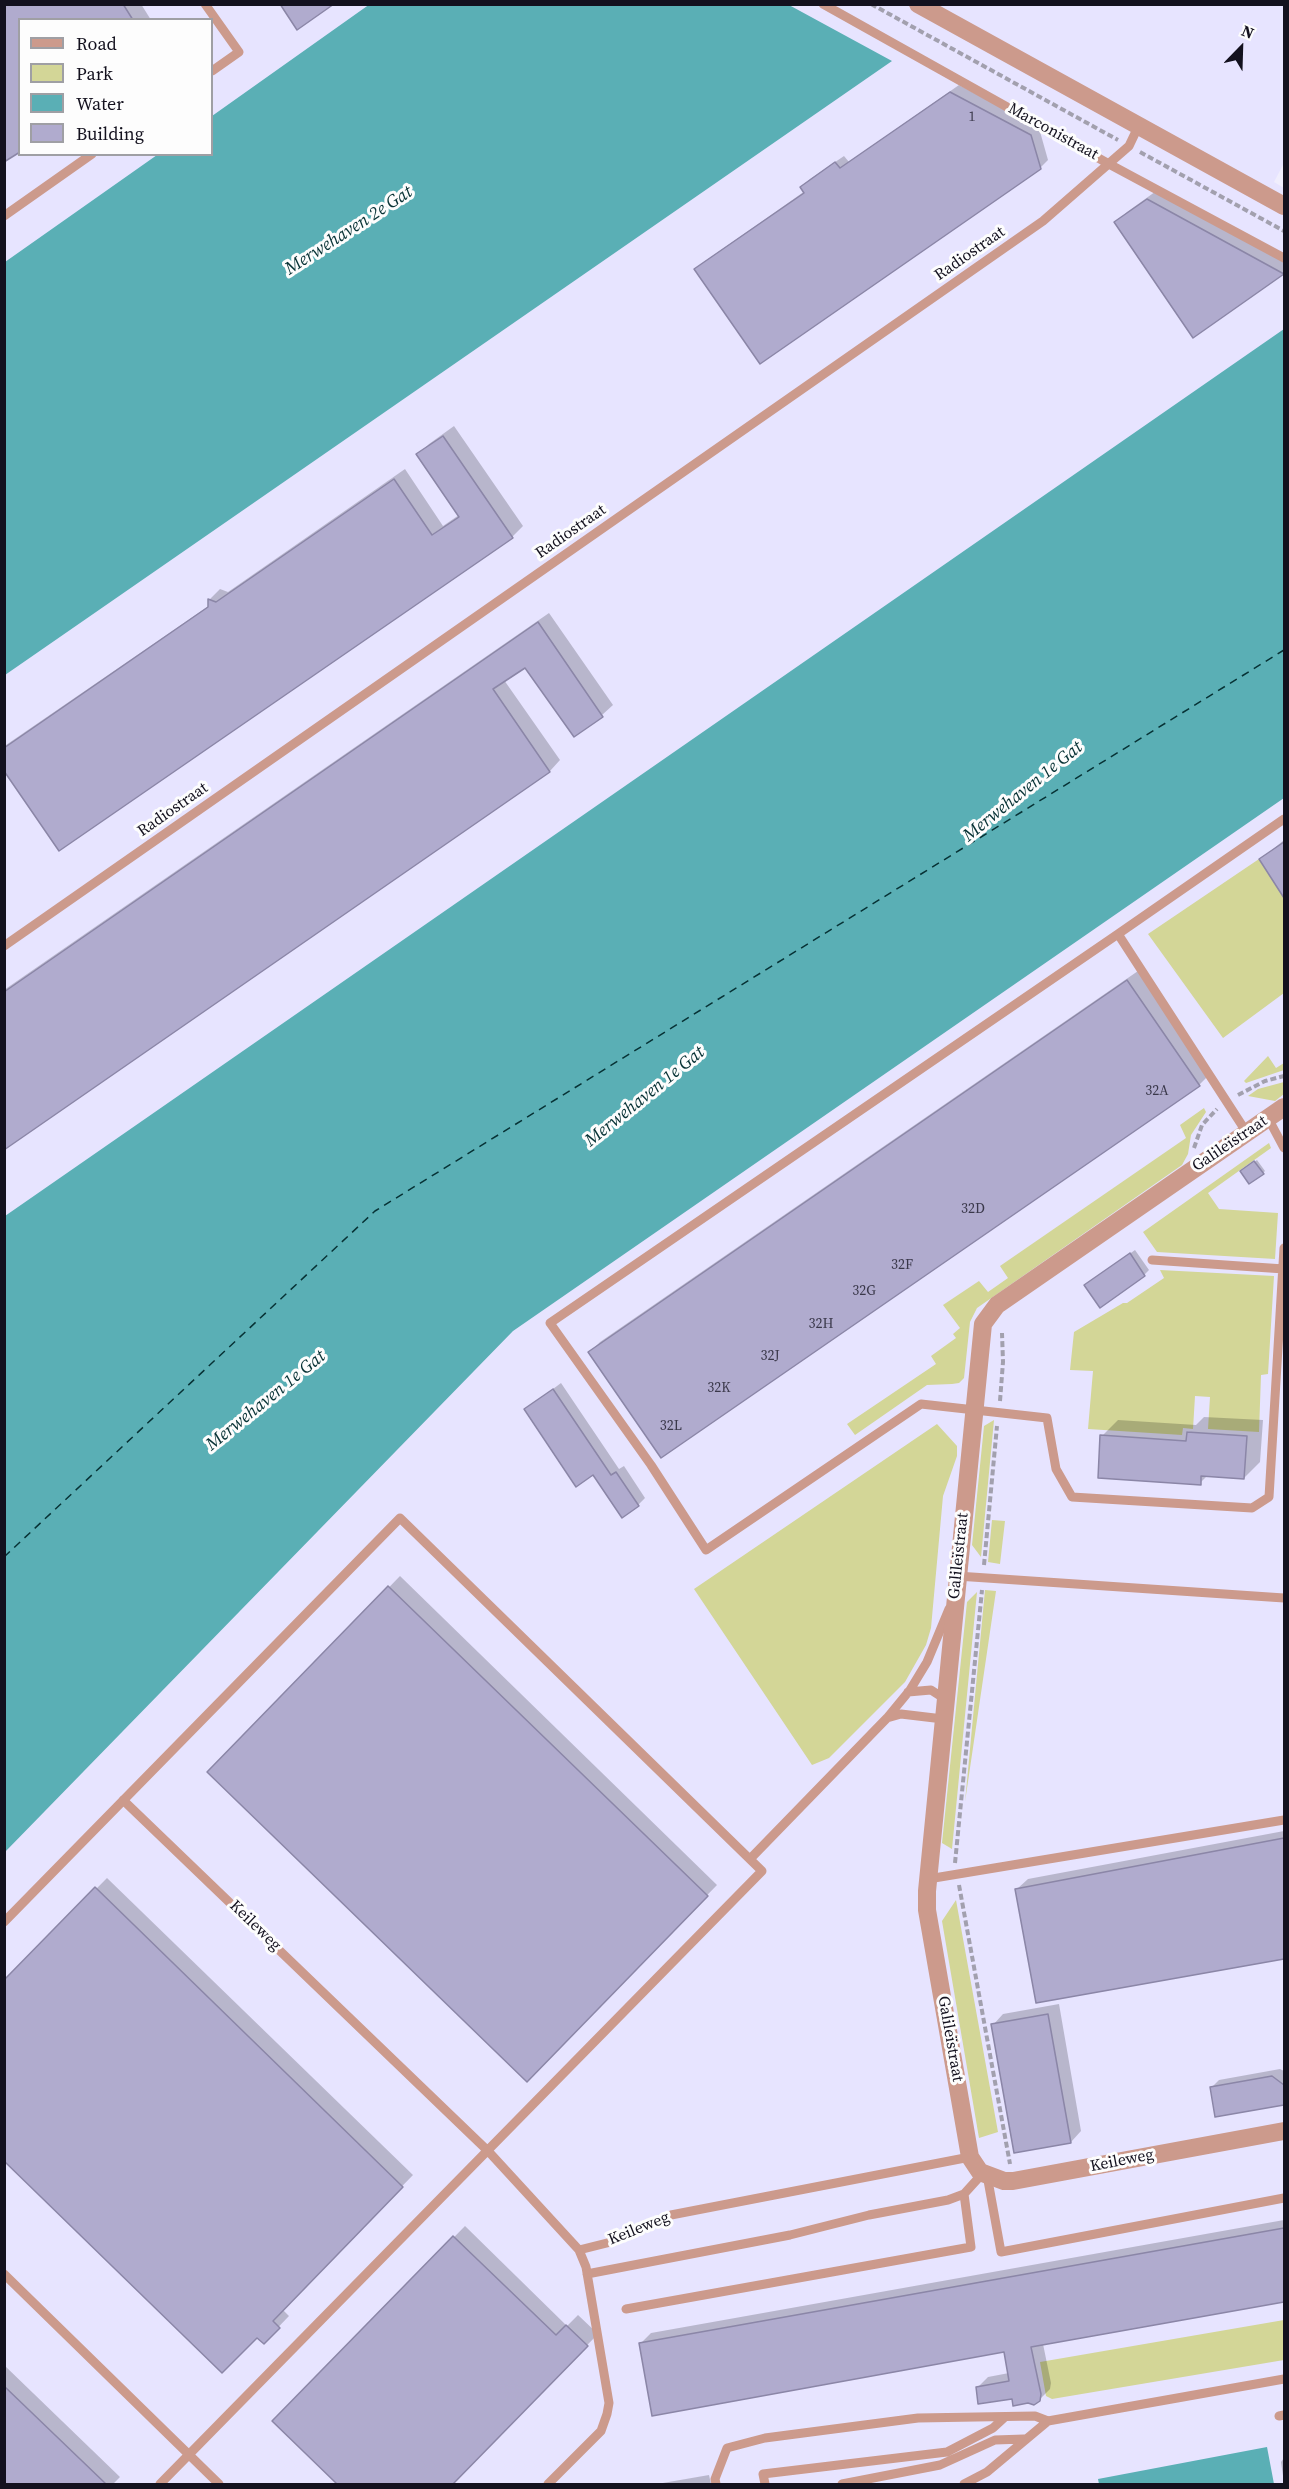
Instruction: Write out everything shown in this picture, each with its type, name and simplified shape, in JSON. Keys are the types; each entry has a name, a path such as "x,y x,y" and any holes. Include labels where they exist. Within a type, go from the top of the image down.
{"street":[{"path":"918,4 1284,206"},
{"name":"Galileïstraat","path":"970,2157 927,1910 945,1698 983,1324 992,1310 1001,1303 1284,1107"},
{"name":"Keileweg","path":"985,2174 1004,2181 1013,2181 1284,2131"},
{"path":"970,2157 975,2166 985,2174"}],"lane":[{"path":"205,4 239,52 213,70"},
{"name":"Marconistraat","path":"823,4 1109,164 1284,258"},
{"name":"Radiostraat","path":"4,946 1042,222 1129,146 1139,125"},
{"path":"4,216 89,156"},
{"path":"1284,819 550,1323 651,1464 706,1550 921,1404 1047,1418 1056,1469 1071,1497 1252,1508 1269,1497 1284,1248"},
{"path":"1118,934 1247,1133"},
{"path":"1268,1118 1284,1148"},
{"path":"1152,1260 1284,1269"},
{"path":"4,1922 400,1518 762,1871 489,2152 160,2484"},
{"path":"957,1576 1284,1598"},
{"path":"750,1859 887,1718 908,1692 927,1662 955,1596"},
{"path":"908,1692 931,1690 945,1698"},
{"path":"887,1718 901,1714 943,1719"},
{"name":"Keileweg","path":"123,1800 489,2152 579,2250 615,2241 671,2215 970,2157"},
{"path":"928,1878 1284,1820"},
{"path":"587,2274 790,2235 869,2215 948,2200 964,2194 985,2174"},
{"path":"985,2174 1001,2252 1284,2198"},
{"path":"626,2309 971,2247 964,2194"},
{"path":"548,2484 601,2431 608,2414 609,2403 587,2274 579,2250"},
{"path":"4,2274 219,2484"},
{"path":"964,2484 987,2472 1048,2421 1284,2379"},
{"path":"716,2484 714,2479 727,2448 765,2438 918,2418 1035,2416 1048,2421"},
{"path":"765,2484 763,2474 947,2452 993,2428 1005,2417"},
{"path":"842,2484 940,2465 995,2440 1024,2439"}],"path":[{"name":"Marconistraat","path":"871,4 1284,231"},
{"path":"984,1574 1003,1362 1001,1303"},
{"path":"957,1870 955,1851 982,1586"},
{"path":"959,1881 1013,2181"}],"shaded area":[{"path":"5,5 1284,5 1284,163 1274,182 1284,188 1284,2484 5,2484"}],"green space":[{"path":"1259,859 1284,898 1284,993 1223,1038 1148,934"},
{"path":"1268,1056 1276,1068 1284,1063 1284,1070 1246,1083 1244,1081"},
{"path":"1284,1082 1284,1094 1275,1101 1248,1096 1258,1089"},
{"path":"1204,1108 1206,1112 1191,1135 1188,1154 1182,1165 977,1308 970,1322 964,1378 959,1383 927,1385 855,1435 847,1424 936,1364 931,1356 956,1338 953,1334 960,1328 943,1305 979,1281 988,1292 1008,1278 1000,1266 1186,1138 1180,1125"},
{"path":"1269,1143 1271,1148 1208,1193 1219,1209 1278,1213 1275,1259 1157,1252 1143,1232"},
{"path":"1160,1270 1274,1276 1268,1374 1261,1375 1259,1432 1208,1429 1210,1397 1195,1396 1193,1429 1183,1428 1182,1435 1088,1429 1093,1371 1070,1370 1074,1332 1123,1303 1127,1303 1164,1278"},
{"path":"994,1420 981,1557 972,1545 984,1426"},
{"path":"937,1424 957,1446 957,1456 943,1496 931,1628 926,1645 905,1682 829,1758 812,1765 694,1589"},
{"path":"992,1520 1005,1521 1000,1564 988,1562"},
{"path":"985,1590 996,1591 965,1802"},
{"path":"977,1592 952,1849 942,1843 967,1602"},
{"path":"956,1900 998,2132 979,2138 942,1921"},
{"path":"1284,2320 1284,2360 1052,2399 1046,2396 1040,2362"}],"water":[{"name":"Merwehaven 2e Gat","path":"370,4 789,5 892,61 5,675 5,262 156,156 213,156 213,115"},
{"name":"Merwehaven 1e Gat","path":"1284,329 1284,798 513,1331 5,1852 5,1216"},
{"path":"1267,2447 1274,2484 1099,2484 1098,2479"}],"building":[{"path":"4,4 123,4 132,18 18,18 18,153 4,162"},
{"path":"280,4 334,4 297,30"},
{"path":"950,92 1031,135 1041,169 760,364 694,269 804,193 800,187 835,162 840,168"},
{"path":"1147,199 1284,274 1193,338 1114,222"},
{"path":"443,436 513,538 59,851 4,771 4,748 208,607 208,599 216,602 394,479 432,535 459,517 416,454"},
{"path":"538,622 603,717 574,737 525,668 493,689 550,772 4,1150 4,992"},
{"path":"1284,842 1284,898 1259,859"},
{"path":"1127,980 1200,1086 661,1458 588,1352"},
{"path":"1254,1161 1264,1174 1249,1184 1240,1171"},
{"path":"1130,1253 1145,1276 1100,1308 1084,1285"},
{"path":"553,1389 611,1475 616,1472 639,1506 622,1518 593,1475 576,1487 524,1409"},
{"path":"1187,1432 1247,1436 1244,1479 1201,1476 1201,1485 1098,1478 1100,1435 1186,1441"},
{"path":"388,1586 708,1896 527,2082 207,1772"},
{"path":"1284,1838 1284,1959 1036,2003 1015,1889"},
{"path":"95,1887 403,2187 273,2321 280,2328 264,2344 257,2338 222,2373 4,2161 4,1980"},
{"path":"1048,2014 1071,2143 1014,2153 991,2024"},
{"path":"1272,2076 1284,2085 1284,2105 1215,2117 1210,2087"},
{"path":"1284,2228 1284,2302 1031,2347 1041,2394 1040,2401 1034,2405 1028,2403 1013,2406 1012,2399 978,2404 976,2387 1009,2381 1004,2352 652,2416 639,2343"},
{"path":"453,2236 556,2335 566,2325 588,2346 453,2484 337,2484 272,2421"},
{"path":"4,2386 106,2484 4,2484"}],"ferry route":[{"path":"4,1557 375,1211 1284,650"}]}
